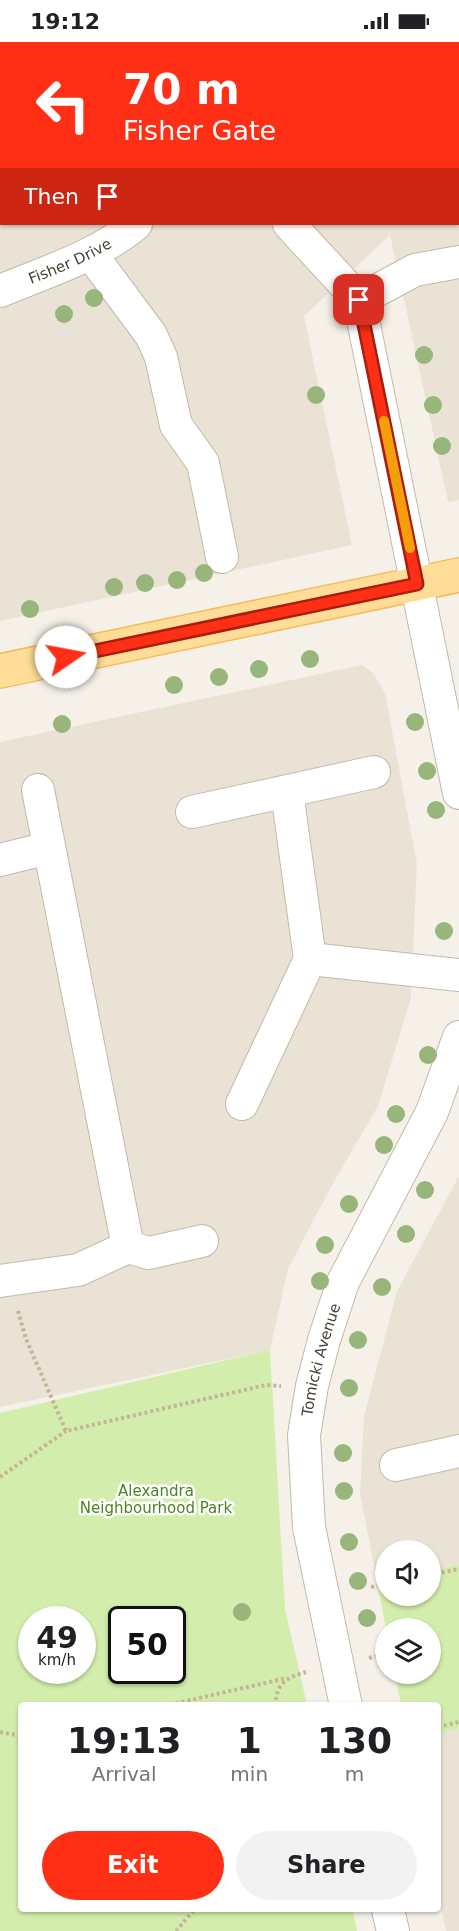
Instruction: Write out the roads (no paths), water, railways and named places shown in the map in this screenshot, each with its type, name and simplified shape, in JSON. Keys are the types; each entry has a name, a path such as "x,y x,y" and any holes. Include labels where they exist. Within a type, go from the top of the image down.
{"main road":[{"path":"0,671 459,575"}],"street":[{"name":"Fisher Drive","path":"0,291 90,253 135,225"},
{"path":"291,225 359,300 459,793"},
{"path":"90,253 151,335 161,357 176,425 202,463 222,558"},
{"path":"359,300 415,270 459,262"},
{"path":"192,812 374,772"},
{"path":"38,790 128,1247"},
{"path":"242,1104 310,959 287,792"},
{"path":"0,860 48,849"},
{"path":"310,959 459,975"},
{"name":"Tomicki Avenue","path":"345,1702 309,1527 304,1436 312,1386 343,1282 432,1112 459,1037"},
{"path":"5,1281 78,1270 128,1247 149,1253 202,1241"},
{"path":"396,1465 459,1451"},
{"path":"388,1912 393,1931"}],"park label":[{"name":"Alexandra Neighbourhood Park","path":"156,1500"}]}
